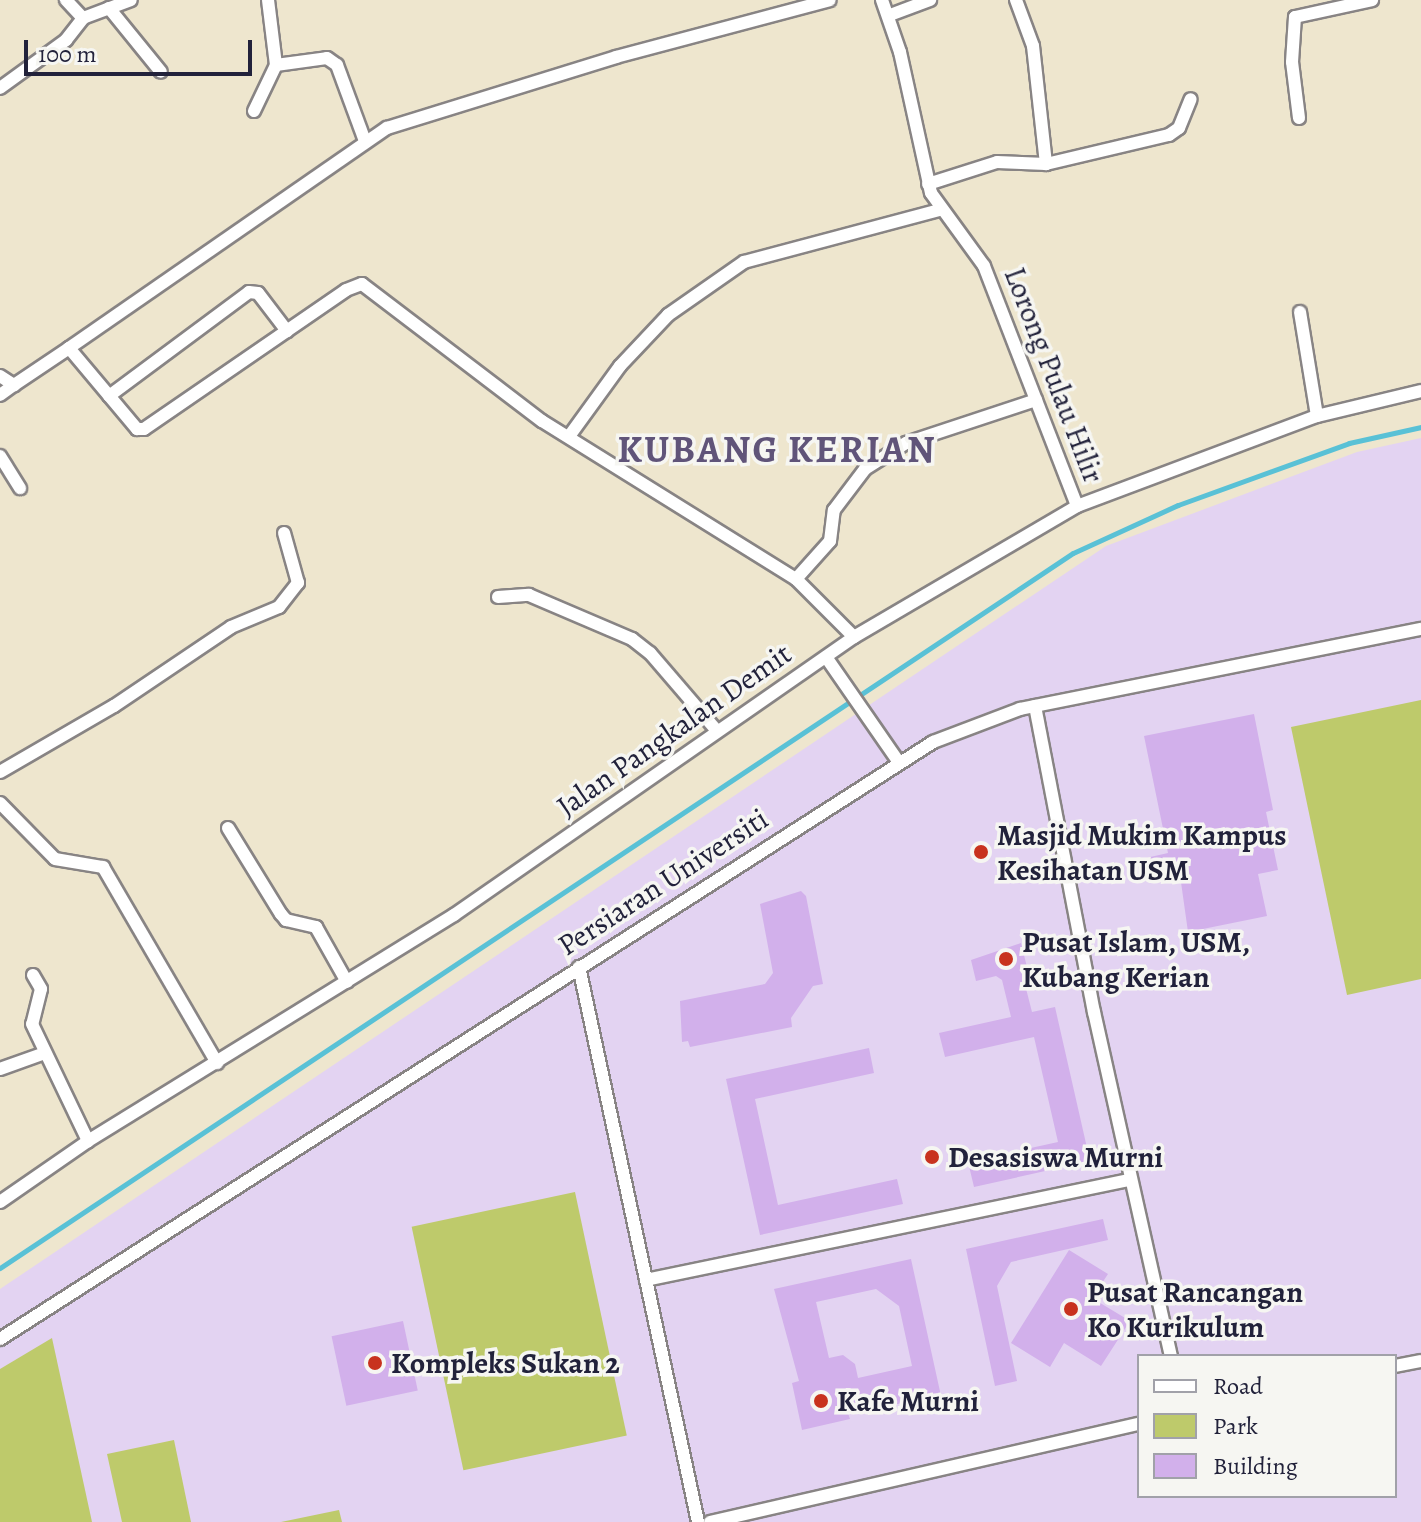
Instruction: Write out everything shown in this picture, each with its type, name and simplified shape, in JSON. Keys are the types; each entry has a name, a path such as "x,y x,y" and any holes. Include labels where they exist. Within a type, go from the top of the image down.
{"street":[{"path":"66,0 83,18"},
{"path":"0,88 66,40 83,18 131,0"},
{"path":"254,111 276,65 268,0"},
{"path":"0,395 365,141 415,117 830,0"},
{"name":"Lorong Pulau Hilir","path":"882,0 890,15 928,184 940,210 984,266 1077,506"},
{"path":"890,15 930,0"},
{"path":"1299,118 1292,62 1295,17 1372,0"},
{"path":"1018,1 1033,46 1046,164"},
{"path":"109,8 161,72"},
{"path":"276,65 334,60 365,141"},
{"path":"928,184 997,162 1046,164 1169,135 1179,128 1191,99"},
{"path":"570,435 620,366 668,315 744,262 940,210"},
{"path":"69,348 137,429 144,429 346,290 362,284 542,421 570,435 796,579 854,637"},
{"path":"109,396 249,292 258,293 287,331"},
{"path":"1300,312 1317,416"},
{"path":"0,376 14,385"},
{"name":"Jalan Pangkalan Demit","path":"0,1202 88,1141 454,915 854,637 1077,506 1317,416 1421,391"},
{"path":"796,579 830,541 834,510 865,469 906,443 1036,400"},
{"path":"0,456 20,488"},
{"path":"0,772 114,706 231,627 279,607 298,583 284,533"},
{"path":"498,597 529,595 632,639 717,731"},
{"name":"Persiaran Universiti","path":"0,1339 898,761 960,729 1035,706 1421,629"},
{"path":"826,657 898,761"},
{"path":"1035,706 1131,1180 1171,1354"},
{"path":"0,803 55,859 103,867 217,1063"},
{"path":"228,828 281,914 286,920 316,927 347,982"},
{"path":"579,967 698,1522"},
{"path":"33,975 41,989 31,1018 88,1141"},
{"path":"0,1069 45,1053"},
{"path":"646,1280 1131,1180"},
{"path":"1397,1366 1421,1361"},
{"path":"710,1522 1137,1424"}],"shaded area":[{"path":"1421,438 1421,1522 0,1522 0,1289 1106,546 1357,452"}],"green space":[{"path":"1421,700 1421,979 1347,995 1291,727"},
{"path":"575,1192 627,1436 463,1470 412,1227"},
{"path":"52,1338 92,1522 0,1522 0,1369"},
{"path":"174,1440 191,1522 122,1522 107,1454"},
{"path":"339,1510 342,1522 281,1522"}],"building":[{"path":"1254,714 1273,810 1266,812 1278,870 1258,874 1267,916 1188,932 1179,868 1140,876 1137,860 1168,853 1144,736"},
{"path":"801,891 806,896 823,984 813,986 791,1018 792,1027 690,1047 688,1041 682,1042 680,1001 765,984 773,973 760,904"},
{"path":"1021,943 1027,967 1021,969 1032,1012 1055,1007 1090,1161 974,1187 968,1162 1058,1142 1034,1037 945,1057 939,1033 1011,1017 1002,980 996,976 976,981 971,960"},
{"path":"869,1048 874,1073 755,1099 778,1205 897,1179 903,1204 760,1235 726,1079"},
{"path":"1103,1219 1108,1240 1011,1262 997,1286 1017,1381 995,1386 966,1249"},
{"name":"Pusat Rancangan Ko Kurikulum","path":"1069,1250 1108,1274 1092,1298 1130,1321 1101,1366 1064,1343 1050,1367 1011,1343"},
{"path":"911,1259 941,1396 848,1413 850,1419 802,1430 792,1383 799,1381 774,1289","holes":["876,1289 899,1306 912,1366 858,1378 855,1364 843,1355 829,1358 816,1302"]},
{"name":"Kompleks Sukan 2","path":"403,1321 418,1390 346,1406 332,1336"}],"waterway":[{"path":"0,1268 1073,553 1178,505 1349,443 1421,427"}],"place":[{"name":"Masjid Mukim Kampus Kesihatan USM","path":"981,852"},
{"name":"Pusat Islam, USM, Kubang Kerian","path":"1006,959"},
{"name":"Desasiswa Murni","path":"932,1157"},
{"name":"Pusat Rancangan Ko Kurikulum","path":"1071,1309"},
{"name":"Kompleks Sukan 2","path":"375,1363"},
{"name":"Kafe Murni","path":"821,1401"}],"district":[{"name":"KUBANG KERIAN","path":"777,450"}]}
